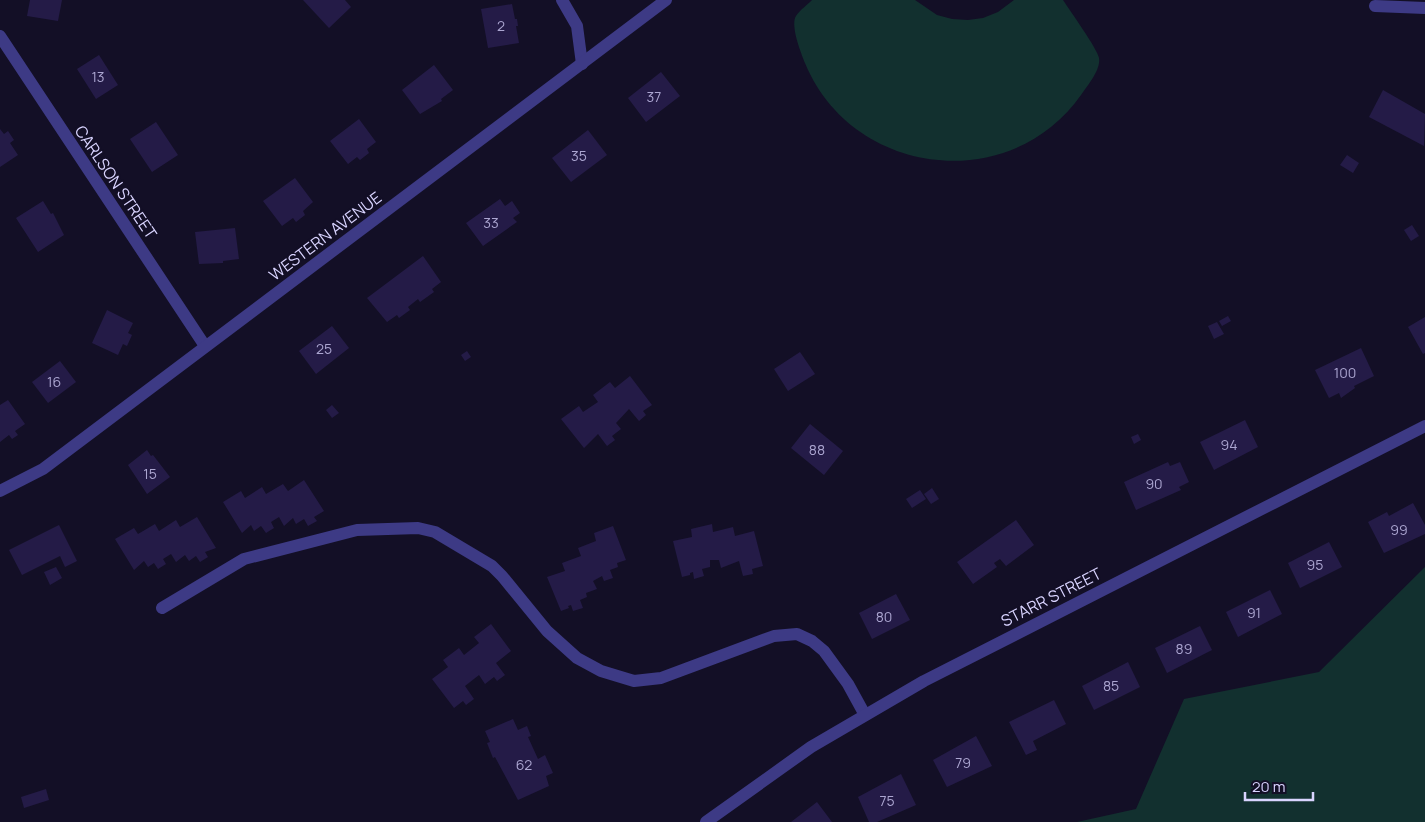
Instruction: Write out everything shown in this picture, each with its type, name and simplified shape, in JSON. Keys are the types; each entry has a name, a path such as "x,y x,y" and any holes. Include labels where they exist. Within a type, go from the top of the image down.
{"street":[{"path":"562,0 577,26 582,64"},
{"name":"WESTERN AVENUE","path":"0,491 43,469 666,0"},
{"path":"1375,6 1425,8"},
{"name":"CARLSON STREET","path":"0,36 205,346"},
{"name":"STARR STREET","path":"706,822 810,747 924,681 1109,585 1425,426"},
{"path":"162,608 244,559 357,530 418,528 435,532 492,566 551,635 578,658 601,671 634,681 661,678 774,636 797,634 812,641 824,650 848,684 865,715"}],"green space":[{"path":"812,0 915,0 937,15 952,19 968,20 983,18 998,12 1014,0 1063,0 1094,46 1099,58 1098,68 1081,95 1051,127 1015,149 975,159 934,160 894,150 858,130 827,101 805,63 794,26 796,16"},
{"path":"1425,567 1425,822 1077,822 1136,809 1184,699 1319,672"}],"building":[{"path":"30,0 62,0 58,21 27,16"},
{"path":"303,0 345,0 351,7 329,28"},
{"path":"512,4 515,19 517,19 518,26 516,26 519,43 488,48 481,9"},
{"path":"99,55 118,85 96,99 77,69"},
{"path":"434,65 453,90 441,99 442,101 420,114 402,90"},
{"path":"661,72 680,96 646,122 628,98"},
{"path":"1383,90 1425,114 1424,146 1369,117"},
{"path":"359,119 376,142 367,149 369,153 360,160 357,157 348,164 330,141"},
{"path":"156,122 178,155 152,172 130,139"},
{"path":"0,129 4,134 8,131 14,140 10,143 18,155 0,167"},
{"path":"588,130 607,155 571,182 552,158"},
{"path":"1347,155 1359,163 1353,173 1340,165"},
{"path":"295,178 313,202 303,211 305,215 296,222 293,218 282,226 263,201"},
{"path":"500,199 505,206 512,201 520,213 513,218 517,222 483,246 466,223"},
{"path":"43,201 51,214 53,213 64,235 38,252 16,218"},
{"path":"1412,225 1419,236 1411,241 1404,230"},
{"path":"235,228 239,259 223,261 223,263 199,264 195,232"},
{"path":"423,256 441,282 432,289 434,292 420,302 418,299 408,307 410,310 399,318 397,315 387,322 367,298"},
{"path":"107,310 133,323 128,333 132,335 127,346 123,344 118,355 92,343"},
{"path":"1228,316 1231,321 1222,326 1219,321"},
{"path":"1425,317 1425,353 1423,354 1408,327"},
{"path":"1217,322 1224,334 1214,339 1208,326"},
{"path":"332,326 349,348 316,374 299,351"},
{"path":"1361,348 1374,376 1354,386 1355,388 1341,398 1339,393 1329,398 1315,370"},
{"path":"467,351 471,357 465,361 461,355"},
{"path":"800,352 815,374 788,391 774,369"},
{"path":"60,361 76,382 48,403 32,382"},
{"path":"630,376 652,405 643,411 646,415 639,421 629,409 616,423 621,429 612,436 615,440 607,446 598,434 584,448 561,419 579,406 583,412 598,402 593,395 610,382 615,388"},
{"path":"8,400 25,424 15,431 18,435 12,439 9,435 0,442 0,405"},
{"path":"332,405 339,413 332,418 326,410"},
{"path":"1245,420 1258,447 1214,470 1200,442"},
{"path":"810,424 843,451 824,475 791,448"},
{"path":"1138,434 1141,440 1134,444 1131,437"},
{"path":"147,450 170,477 147,494 128,465"},
{"path":"1168,462 1170,466 1180,462 1189,482 1179,487 1181,490 1136,510 1124,482"},
{"path":"304,480 324,511 314,517 317,521 308,526 304,519 296,524 293,518 284,526 279,517 271,522 274,528 266,533 261,526 254,531 251,525 242,533 223,502 241,491 245,498 262,487 266,494 283,484 288,491"},
{"path":"932,488 939,499 931,504 924,494"},
{"path":"920,490 926,499 912,508 906,499"},
{"path":"1413,503 1425,525 1425,534 1384,553 1368,522 1387,512 1389,516"},
{"path":"197,517 216,548 205,552 208,557 200,562 196,556 189,561 185,555 176,562 171,554 163,559 166,564 158,569 154,563 148,567 144,561 134,570 115,539 134,528 138,534 155,524 159,531 176,520 180,527"},
{"path":"1016,520 1034,545 1006,566 1000,559 994,563 997,567 973,584 957,562"},
{"path":"712,524 713,532 733,527 735,536 754,531 763,566 752,569 753,574 743,576 739,561 721,568 719,560 710,560 710,567 702,569 704,576 694,579 693,572 682,577 673,541 692,537 691,529"},
{"path":"59,525 77,561 65,567 60,556 22,575 9,550"},
{"path":"613,526 626,560 617,563 618,567 610,570 613,578 604,581 602,576 593,581 597,589 586,593 587,597 580,600 583,608 573,611 571,605 568,606 569,608 561,611 547,577 565,571 562,563 581,556 578,548 596,541 594,533"},
{"path":"1329,542 1342,567 1300,588 1288,563"},
{"path":"56,567 62,578 50,585 44,572"},
{"path":"1270,590 1282,614 1238,637 1226,612"},
{"path":"896,594 910,620 872,639 859,613"},
{"path":"491,624 511,651 496,663 505,675 497,681 494,677 485,684 479,675 465,686 474,699 466,705 463,701 454,708 432,679 448,667 443,660 459,648 464,655 479,643 474,637"},
{"path":"1200,626 1212,650 1167,673 1155,648"},
{"path":"1128,662 1140,687 1094,710 1082,686"},
{"path":"1054,700 1066,724 1033,741 1037,750 1026,755 1009,722"},
{"path":"513,719 518,730 527,726 531,736 528,737 538,759 545,755 553,773 546,776 549,786 518,800 495,757 493,758 487,743 490,742 485,731"},
{"path":"976,736 992,766 947,787 933,760"},
{"path":"901,774 916,805 877,822 869,822 858,797"},
{"path":"46,789 49,800 24,808 21,797"},
{"path":"817,802 832,822 791,822"}]}
